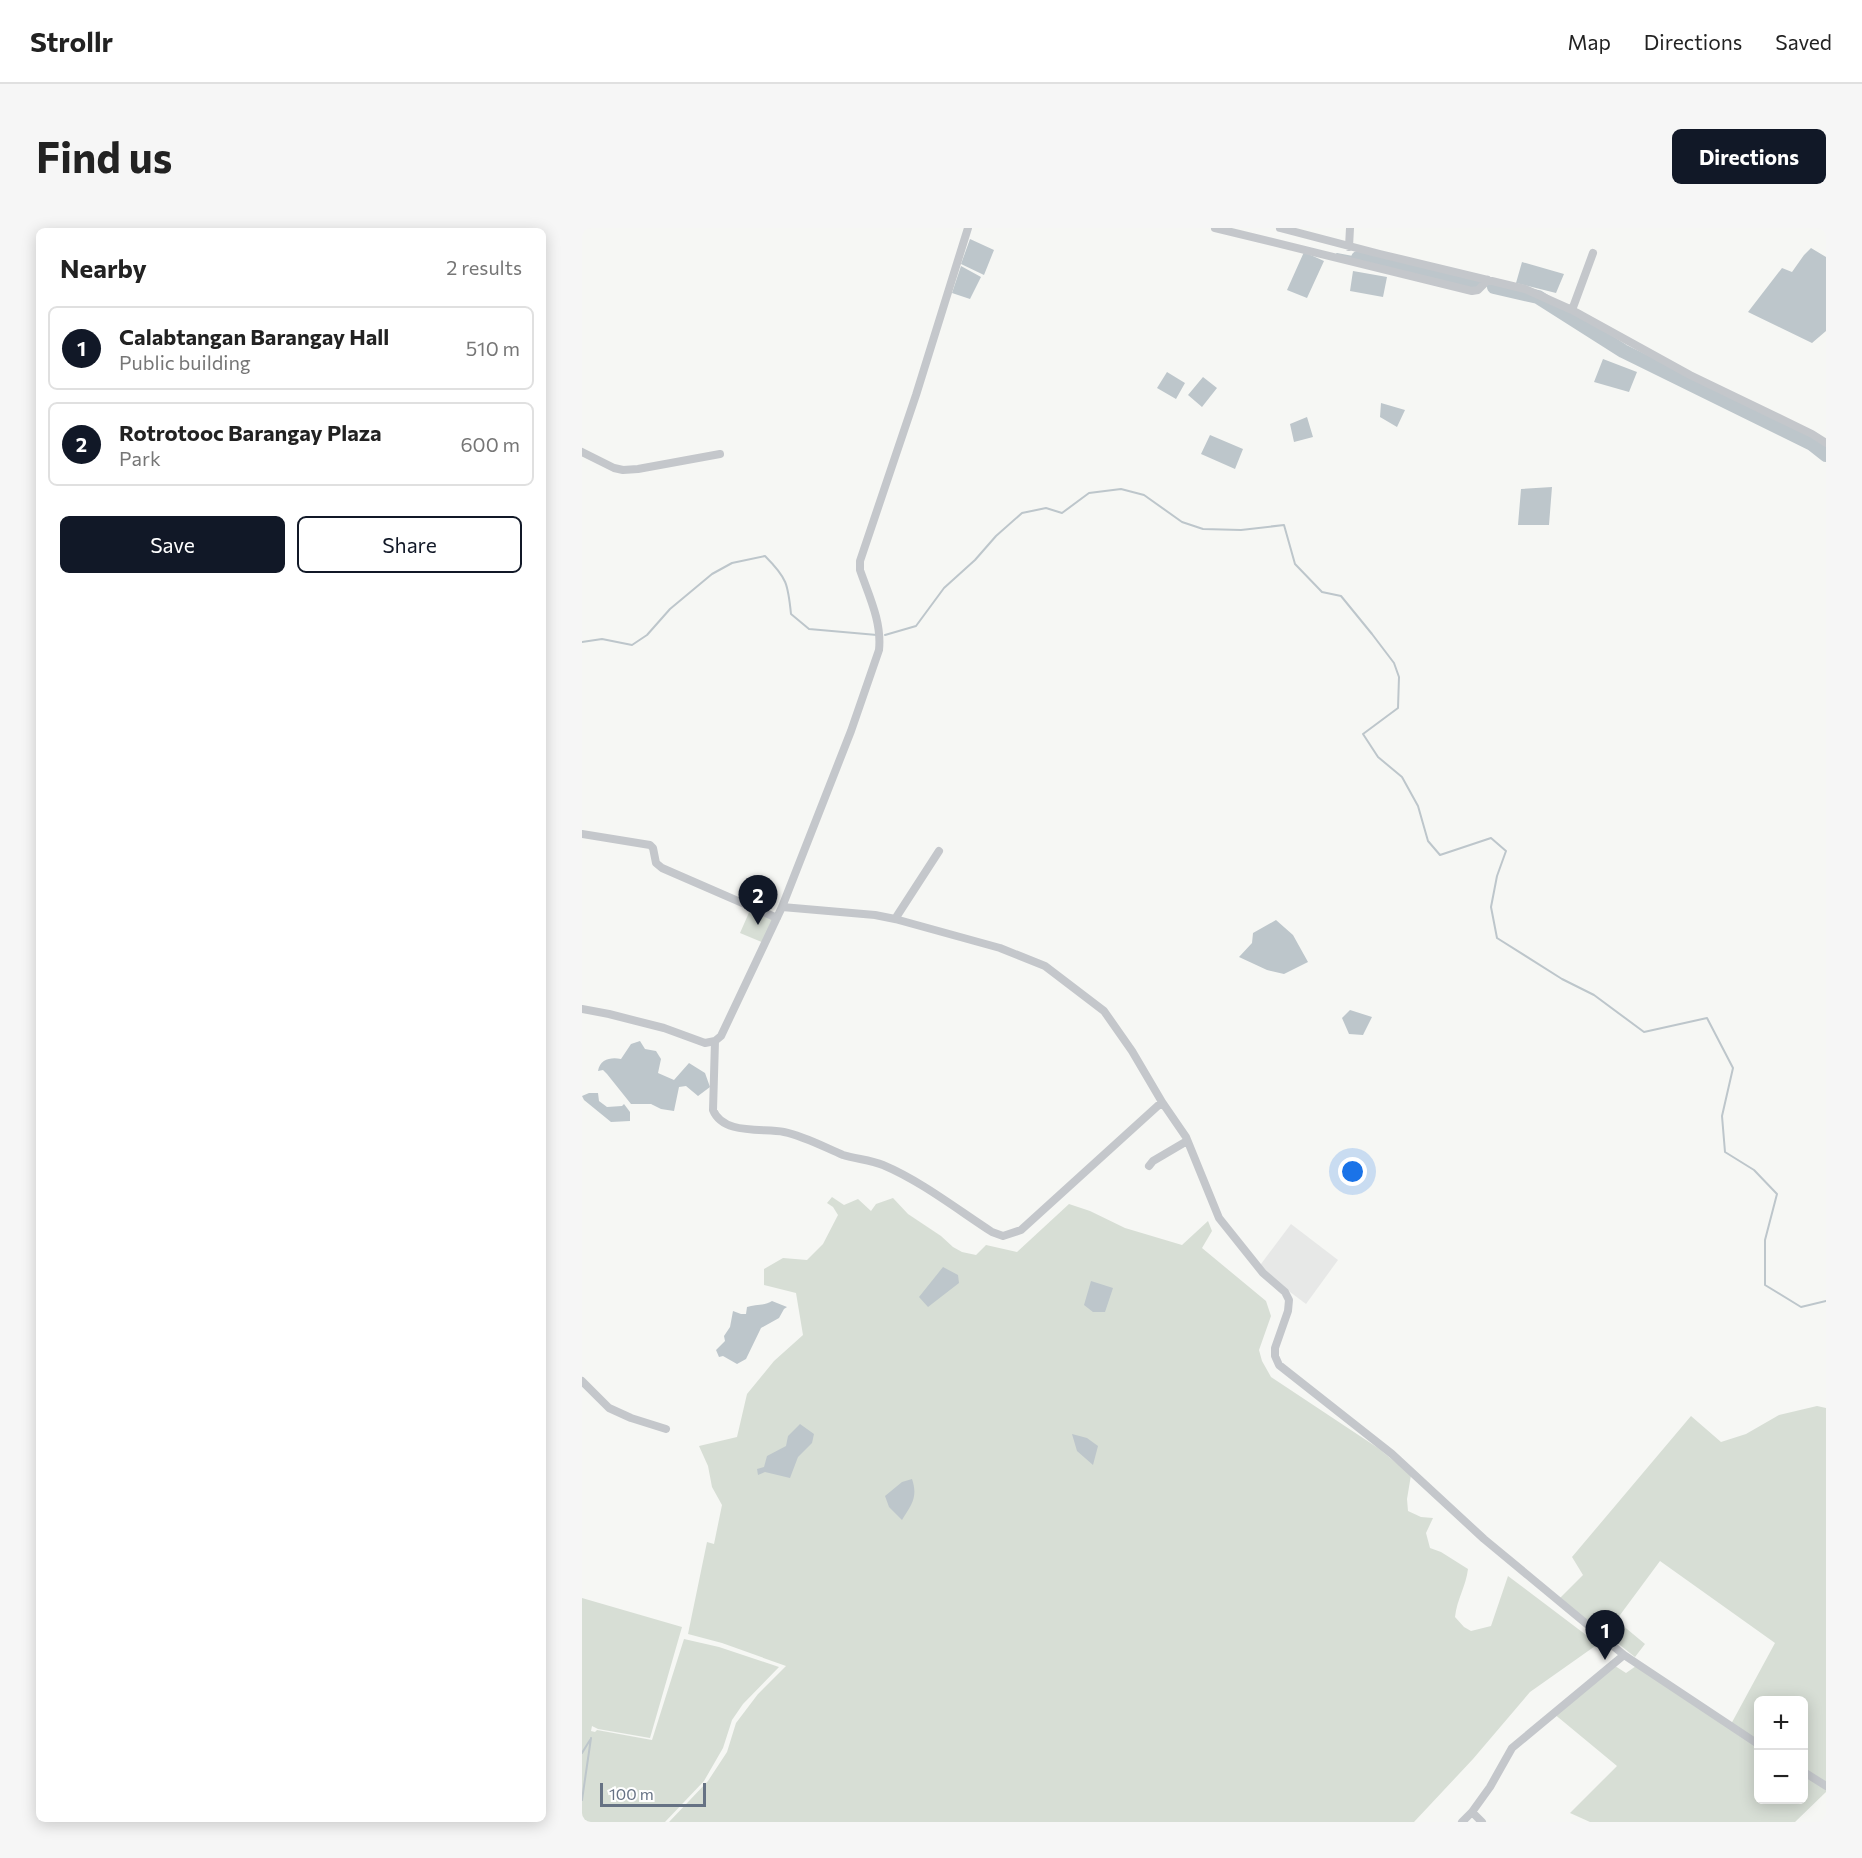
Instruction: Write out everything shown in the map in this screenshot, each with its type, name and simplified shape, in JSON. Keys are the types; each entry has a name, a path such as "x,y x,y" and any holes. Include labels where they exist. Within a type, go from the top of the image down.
{"street":[{"path":"582,1009 664,1028 705,1043 715,1041 721,1036 782,907 851,731 879,650 879,622 860,570 860,561 969,228"},
{"path":"1215,228 1472,291 1478,290 1488,280"},
{"path":"1280,228 1525,289 1572,310 1690,375 1826,443"},
{"path":"1349,247 1350,228"},
{"path":"1572,310 1593,253"},
{"path":"582,452 623,470 720,454"},
{"path":"582,834 651,845 656,863 662,868 777,918"},
{"path":"895,919 939,851"},
{"path":"782,907 875,915 1000,948 1045,966 1104,1011 1132,1051 1187,1141 1219,1218 1263,1273 1285,1292 1289,1300 1288,1311 1275,1348 1275,1356 1279,1365 1392,1454 1484,1539 1624,1655 1754,1741"},
{"path":"715,1041 713,1110 723,1123 740,1128 783,1132 845,1155 882,1165 926,1189 992,1232 1003,1236 1021,1230 1162,1102"},
{"path":"1149,1166 1153,1161 1187,1141"},
{"path":"582,1381 609,1408 666,1429"},
{"path":"1462,1822 1490,1788 1512,1748 1624,1655"},
{"path":"1808,1775 1826,1786"},
{"path":"1472,1812 1482,1822"}],"shaded area":[{"path":"970,239 994,250 984,275 961,264"},
{"path":"1811,248 1826,257 1826,331 1812,343 1748,312 1782,268 1792,272"},
{"path":"1304,252 1324,261 1307,298 1287,290"},
{"path":"1522,262 1564,274 1556,293 1516,283"},
{"path":"961,266 981,277 970,299 952,293"},
{"path":"1353,271 1387,277 1383,297 1350,291"},
{"path":"1603,359 1637,372 1629,392 1594,382"},
{"path":"1167,372 1185,383 1176,399 1157,388"},
{"path":"1203,377 1217,388 1202,407 1188,395"},
{"path":"1381,403 1405,410 1397,427 1380,417"},
{"path":"1307,417 1313,437 1294,442 1290,424"},
{"path":"1210,435 1243,449 1235,469 1201,454"},
{"path":"1552,487 1549,525 1518,525 1521,489"},
{"path":"751,908 775,918 764,943 740,933"},
{"path":"1276,920 1293,935 1308,962 1284,974 1267,970 1239,957 1252,943 1253,933"},
{"path":"1350,1010 1372,1017 1363,1035 1349,1034 1342,1018"},
{"path":"640,1041 645,1049 656,1051 661,1059 658,1073 674,1080 689,1063 705,1073 710,1087 698,1096 686,1086 679,1087 674,1111 661,1109 651,1104 631,1104 603,1070 598,1071 604,1061 613,1058 621,1059 631,1044"},
{"path":"598,1093 599,1101 607,1107 624,1104 630,1112 630,1121 611,1122 584,1100 582,1096"},
{"path":"832,1197 844,1205 858,1199 871,1211 876,1204 893,1198 908,1214 953,1247 976,1255 986,1245 1017,1252 1069,1204 1090,1211 1125,1228 1182,1245 1208,1221 1212,1231 1202,1248 1266,1301 1271,1316 1259,1350 1271,1377 1378,1448 1411,1475 1407,1499 1408,1511 1421,1517 1433,1518 1426,1533 1430,1548 1441,1552 1468,1569 1455,1617 1464,1627 1471,1631 1491,1626 1508,1576 1598,1644 1530,1692 1473,1759 1414,1822 669,1822 708,1781 727,1752 736,1723 758,1694 786,1666 722,1643 688,1634 707,1542 714,1544 722,1505 712,1487 708,1466 699,1446 737,1437 747,1394 774,1361 803,1335 796,1293 764,1285 764,1269 783,1258 807,1260 823,1244 838,1215 827,1203"},
{"path":"1291,1224 1338,1260 1306,1304 1258,1268"},
{"path":"943,1267 958,1275 959,1283 928,1307 919,1297"},
{"path":"1091,1281 1113,1288 1105,1312 1093,1312 1084,1305"},
{"path":"772,1301 787,1307 779,1318 761,1328 746,1359 737,1364 723,1356 719,1357 716,1350 725,1341 724,1336 730,1327 733,1311 746,1314 747,1307"},
{"path":"1817,1406 1826,1408 1826,1792 1795,1822 1590,1822 1570,1813 1617,1766 1553,1713 1612,1664 1626,1673 1636,1666 1730,1726 1775,1643 1660,1561 1603,1638 1558,1600 1583,1575 1572,1557 1691,1416 1721,1442 1746,1434 1779,1415"},
{"path":"800,1424 814,1434 812,1443 798,1457 790,1478 765,1472 758,1475 757,1469 764,1467 767,1456 786,1446 788,1436"},
{"path":"1072,1434 1087,1438 1098,1446 1093,1465 1077,1451"},
{"path":"912,1479 913,1500 902,1520 889,1507 885,1496 902,1482"},
{"path":"582,1598 682,1627 650,1738 592,1726 591,1731 597,1730 652,1740 684,1639 719,1647 779,1667 743,1704 732,1720 723,1748 704,1781 665,1822 582,1822"},
{"path":"1621,1624 1645,1644 1635,1657 1611,1638"}],"waterway":[{"path":"1337,254 1358,258"},
{"path":"1358,258 1478,284"},
{"path":"1494,287 1538,297 1623,351 1812,444 1826,455"},
{"path":"885,635 916,626 944,588 1022,513 1046,508 1062,513 1089,493 1121,489 1144,495 1182,522 1203,529 1241,530 1284,525 1295,564 1322,592 1341,596 1394,663 1399,677 1398,708 1363,734 1378,757 1402,777 1418,806 1428,841 1440,855 1491,838 1506,851 1497,876 1491,907 1497,938 1562,979 1594,995 1644,1032 1707,1018 1733,1068 1722,1116 1725,1152 1754,1170 1777,1194 1765,1240 1765,1285 1801,1307 1826,1301"},
{"path":"582,642 602,639 632,645 647,635 670,609 712,574 732,563 765,556 785,582 791,614 809,629 877,635"},
{"path":"582,1800 591,1738"},
{"path":"582,1753 590,1740"}],"place":[{"name":"Rotrotooc Barangay Plaza","path":"758,925"},
{"name":"Calabtangan Barangay Hall","path":"1605,1660"}]}
